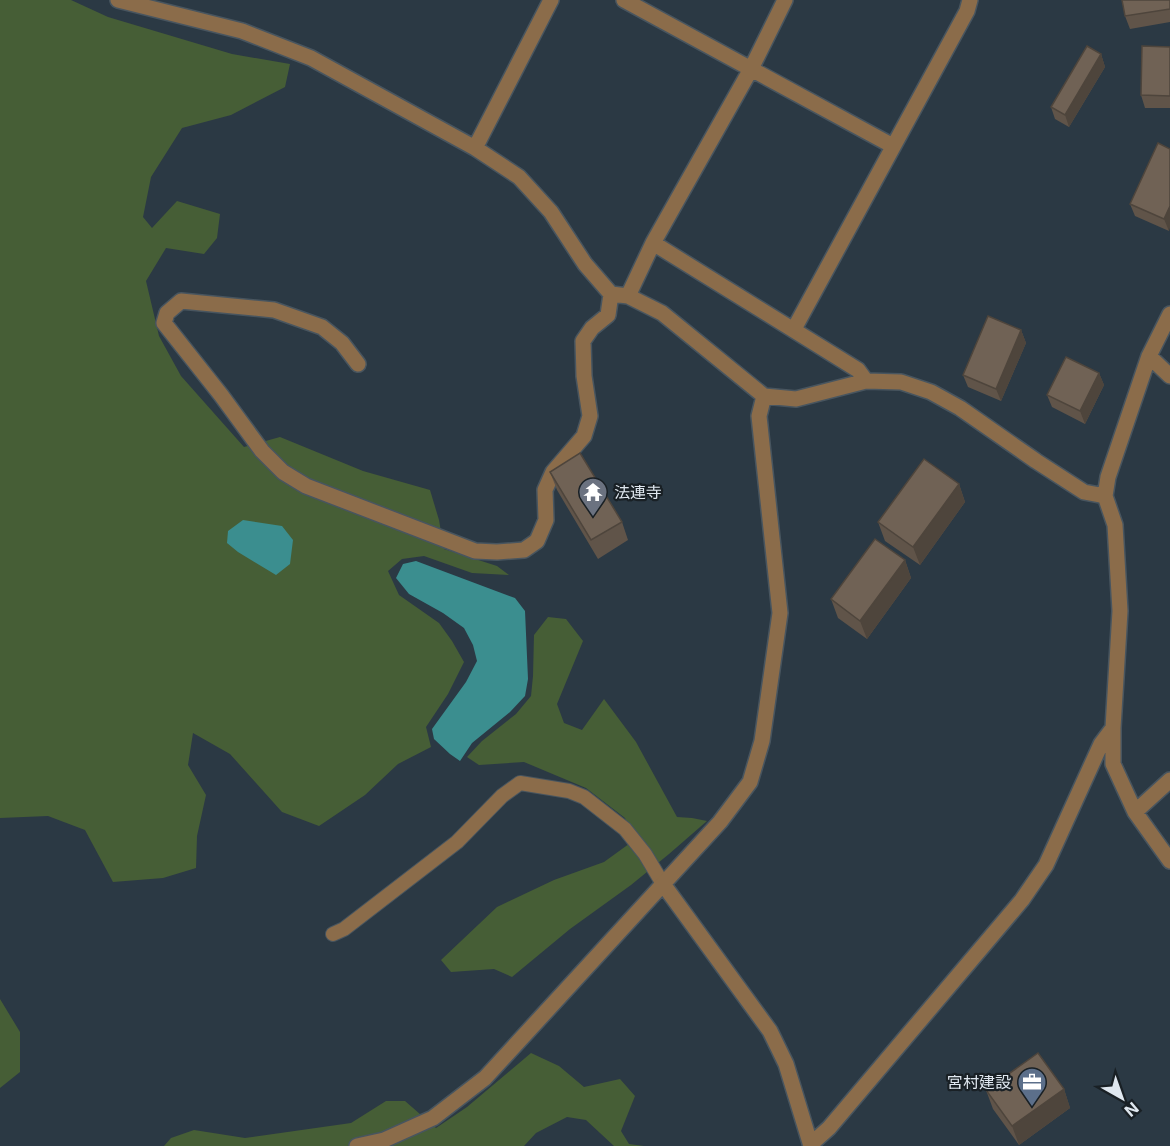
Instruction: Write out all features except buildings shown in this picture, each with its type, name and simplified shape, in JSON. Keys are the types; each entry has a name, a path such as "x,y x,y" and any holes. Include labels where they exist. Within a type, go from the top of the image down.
{"street":[{"path":"118,0 242,31 311,58 476,148 519,177 551,212 585,264 611,294 628,296 662,313 764,396 796,399 866,381 901,382 931,392 960,408 1084,492 1105,496"},
{"path":"476,148 551,0"},
{"path":"624,0 893,146"},
{"path":"628,296 652,243 752,69 785,0"},
{"path":"794,329 967,11 970,0"},
{"path":"652,243 858,370 866,381"},
{"path":"358,364 342,344 322,327 274,310 181,301 167,313 164,323 262,451 283,472 306,486 475,551 524,550 537,541 546,520 545,490 553,472 584,436 590,416 583,342 592,328 608,315 611,294"},
{"path":"1170,314 1149,356 1108,477 1105,496 1115,525 1120,611 1113,765 1135,812 1170,861"},
{"path":"1149,356 1170,376"},
{"path":"357,1146 384,1140 433,1118 485,1078 720,822 750,782 762,741 780,613 759,416 764,396"},
{"path":"663,884 770,1031 786,1064 811,1145 836,1120 1022,900 1046,865 1101,744 1113,728"},
{"path":"1135,812 1170,780"}],"lane":[{"path":"333,934 344,929 457,842 502,796 520,783 569,791 584,797 625,829 645,854 663,884"}],"shaded area":[{"path":"0,0 71,0 108,17 232,54 290,64 285,87 231,115 182,128 151,177 143,217 152,228 177,201 220,214 217,238 204,254 166,248 146,281 159,336 181,376 244,447 280,437 363,471 430,490 439,520 444,549 497,566 509,575 472,573 424,556 402,559 388,571 399,595 439,623 464,662 448,694 426,727 431,747 398,764 365,795 319,826 282,812 230,754 193,733 188,765 206,795 197,836 196,868 163,878 113,882 85,830 48,816 0,818"},
{"path":"243,520 282,526 293,540 290,564 276,575 227,543 228,531"},
{"path":"416,561 515,598 525,611 528,679 525,696 510,712 472,743 460,761 434,739 432,729 466,682 477,661 473,645 464,628 409,594 396,578 403,564"},
{"path":"548,617 566,619 583,641 557,704 564,723 582,730 604,699 636,742 677,817 707,821 631,885 570,929 512,977 494,969 451,972 441,960 497,907 554,880 604,862 633,841 625,818 586,788 524,762 479,765 467,757 482,741 516,714 531,696 534,635"},
{"path":"0,999 20,1032 20,1072 0,1088"},
{"path":"531,1053 559,1066 584,1087 620,1079 635,1096 621,1131 629,1144 644,1146 614,1146 586,1120 567,1117 536,1133 524,1146 164,1146 171,1138 194,1130 245,1138 351,1123 386,1101 405,1101 436,1128 467,1107"}],"place":[{"name":"法連寺","path":"593,518"},
{"name":"宮村建設","path":"1032,1108"}]}
